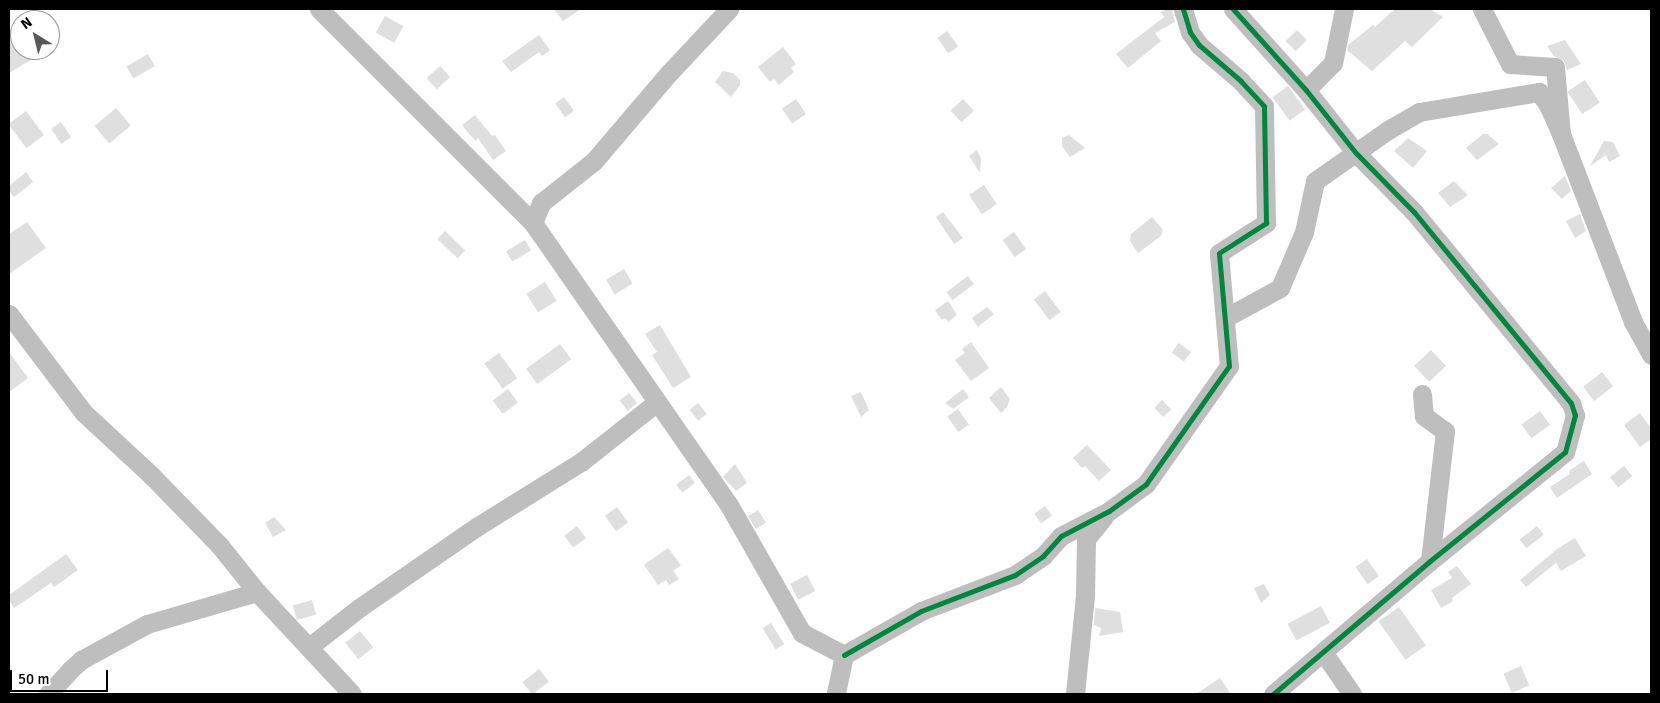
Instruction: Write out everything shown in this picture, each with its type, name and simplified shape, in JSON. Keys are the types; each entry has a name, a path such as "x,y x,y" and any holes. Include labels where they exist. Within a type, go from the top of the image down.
{"street":[{"path":"319,9 533,223 729,505 802,633 844,656"},
{"path":"533,223 540,203 594,161 669,73 729,9"},
{"path":"836,694 844,656 921,611 1015,575 1043,556 1061,536 1109,511 1146,484 1229,366 1219,254 1266,223 1264,106 1241,81 1200,45 1190,32 1183,9"},
{"path":"1233,9 1306,90 1356,153 1414,212 1571,403 1575,415 1565,452 1430,561 1273,694"},
{"path":"1306,90 1333,63 1344,9"},
{"path":"1482,9 1510,64 1555,66 1561,134"},
{"path":"1225,318 1280,288 1304,232 1315,181 1419,112 1538,92 1548,105 1561,134 1633,322 1651,355"},
{"path":"9,314 83,412 151,475 220,546 257,592 352,694"},
{"path":"1422,394 1424,416 1445,431 1430,561"},
{"path":"309,647 359,608 478,526 581,462 657,402"},
{"path":"1075,694 1085,596 1086,539 1109,511"},
{"path":"48,694 81,660 147,624 257,592"},
{"path":"1323,652 1352,694"}],"building":[{"path":"554,9 581,9 563,21"},
{"path":"1172,9 1175,22 1155,33 1161,41 1128,68 1116,54 1164,17 1161,12"},
{"path":"1395,9 1430,9 1443,17 1412,47 1405,41 1372,71 1347,50 1348,45 1373,25 1375,27"},
{"path":"385,16 403,26 394,43 376,33"},
{"path":"9,30 10,60 31,60 9,73"},
{"path":"1297,30 1307,40 1296,51 1286,41"},
{"path":"947,31 958,46 948,53 937,38"},
{"path":"539,35 550,50 542,56 539,52 511,72 502,61"},
{"path":"1565,40 1581,64 1567,70 1564,61 1554,56 1547,46"},
{"path":"783,47 796,64 791,68 794,72 779,85 774,79 770,82 758,67"},
{"path":"148,54 155,66 133,79 126,66"},
{"path":"440,66 450,77 437,89 427,78"},
{"path":"723,71 733,73 740,80 740,85 731,97 715,82"},
{"path":"1585,80 1600,103 1582,114 1567,91"},
{"path":"1288,86 1305,109 1290,121 1273,97"},
{"path":"564,97 574,111 565,117 555,103"},
{"path":"796,99 806,114 792,123 782,109"},
{"path":"963,99 974,111 961,122 951,111"},
{"path":"116,108 131,126 109,144 95,126"},
{"path":"26,111 44,135 26,148 9,125"},
{"path":"475,115 492,136 495,135 506,151 493,160 478,138 475,141 462,125"},
{"path":"61,122 71,137 61,144 51,129"},
{"path":"1483,134 1487,134 1499,144 1477,160 1466,148"},
{"path":"1069,135 1085,148 1070,157 1062,146 1062,138"},
{"path":"1408,138 1427,151 1413,168 1394,151"},
{"path":"1604,141 1613,142 1620,156 1609,162 1606,155 1590,166"},
{"path":"977,150 981,158 980,173 969,156"},
{"path":"26,172 33,182 14,197 9,190 9,186"},
{"path":"1565,176 1571,191 1562,199 1551,188"},
{"path":"1454,181 1468,195 1450,207 1438,193"},
{"path":"984,185 997,204 982,214 969,195"},
{"path":"943,212 963,238 954,244 936,217"},
{"path":"1580,214 1586,231 1575,238 1566,221"},
{"path":"1152,217 1163,230 1161,236 1138,253 1130,241 1131,234"},
{"path":"27,222 46,248 9,274 9,234"},
{"path":"445,231 465,250 458,258 437,239"},
{"path":"1014,232 1026,249 1015,257 1003,240"},
{"path":"525,240 531,250 512,262 506,251"},
{"path":"624,269 633,284 615,294 606,280"},
{"path":"968,276 974,284 952,300 946,292"},
{"path":"545,282 557,301 538,312 526,294"},
{"path":"1045,291 1061,312 1049,320 1034,299"},
{"path":"948,301 957,315 948,322 945,318 942,320 935,310"},
{"path":"987,307 994,314 978,327 972,318"},
{"path":"660,325 691,377 673,388 652,355 657,352 645,334"},
{"path":"971,342 989,368 971,381 955,360 965,353 962,349"},
{"path":"1179,343 1191,352 1184,362 1172,353"},
{"path":"560,344 571,359 537,384 526,369"},
{"path":"1431,350 1446,366 1429,382 1414,366"},
{"path":"9,352 28,378 9,392"},
{"path":"499,353 517,378 503,389 484,364"},
{"path":"1602,372 1613,386 1594,401 1583,387"},
{"path":"1001,387 1010,399 1007,407 1001,413 989,398"},
{"path":"508,389 518,403 503,414 493,400"},
{"path":"963,389 969,397 953,409 945,403"},
{"path":"861,392 869,410 861,417 851,396"},
{"path":"629,393 637,403 628,411 620,401"},
{"path":"1162,400 1171,409 1163,417 1154,408"},
{"path":"698,403 707,414 698,421 689,410"},
{"path":"958,409 969,425 958,432 947,416"},
{"path":"1540,411 1550,425 1531,438 1521,425"},
{"path":"1640,413 1651,428 1651,439 1640,447 1624,425"},
{"path":"1087,445 1111,470 1099,481 1085,466 1082,468 1073,458"},
{"path":"1584,461 1592,474 1557,498 1550,487 1570,474 1569,471"},
{"path":"735,464 747,483 736,491 723,477"},
{"path":"1624,466 1632,476 1618,487 1610,477"},
{"path":"689,475 695,483 682,493 676,485"},
{"path":"1045,506 1052,516 1041,523 1034,513"},
{"path":"617,507 628,522 616,531 605,516"},
{"path":"758,510 766,523 756,529 748,516"},
{"path":"274,517 286,530 273,537 265,523"},
{"path":"577,526 586,538 573,548 564,536"},
{"path":"1537,526 1544,535 1526,548 1520,540"},
{"path":"1575,538 1586,556 1561,571 1556,563 1526,587 1520,580 1557,549"},
{"path":"668,548 681,565 673,571 679,579 669,585 666,580 658,585 644,565"},
{"path":"66,554 78,570 54,587 51,583 14,608 9,600 9,595"},
{"path":"1367,559 1379,576 1368,584 1356,567"},
{"path":"1457,566 1471,584 1452,598 1453,601 1441,608 1431,590 1452,578 1448,572"},
{"path":"807,575 815,591 798,600 790,584"},
{"path":"1264,584 1270,595 1261,603 1254,588"},
{"path":"312,600 316,614 297,620 293,606"},
{"path":"1321,606 1330,623 1296,641 1287,624"},
{"path":"1399,607 1426,646 1405,660 1379,621"},
{"path":"1095,608 1120,612 1123,632 1099,636 1101,628 1094,625"},
{"path":"771,623 784,644 776,650 763,628"},
{"path":"360,631 373,647 358,659 345,643"},
{"path":"1521,666 1529,685 1512,693 1504,673"},
{"path":"539,669 549,682 533,694 522,682"},
{"path":"1220,678 1231,694 1196,694"}],"cycle path":[{"path":"844,655 921,611 1015,575 1043,556 1061,536 1109,511 1146,484 1229,366 1219,253 1266,223 1264,106 1241,81 1199,45 1190,32 1183,9"},
{"path":"1233,9 1306,90 1356,153 1414,212 1571,403 1575,415 1565,452 1430,561 1273,694"}]}
